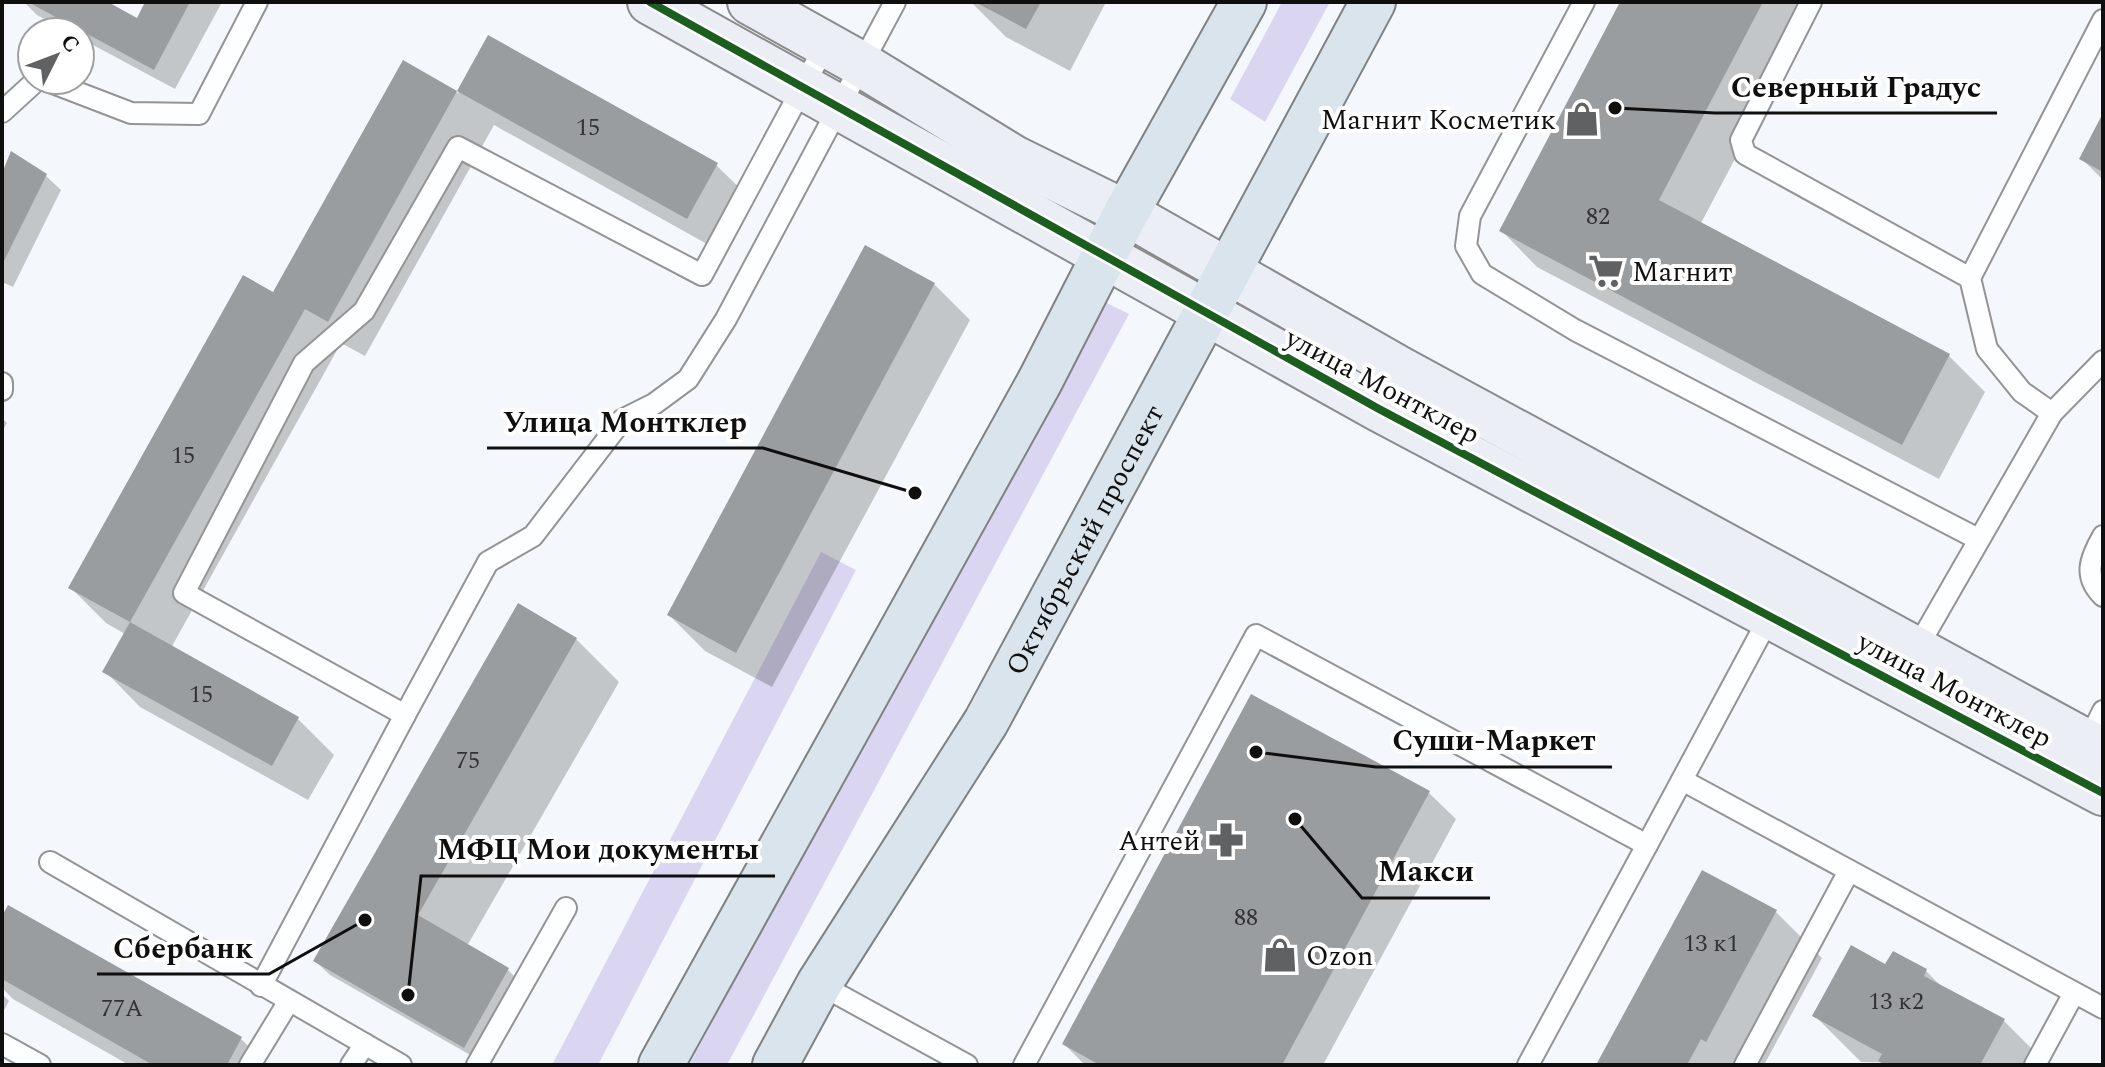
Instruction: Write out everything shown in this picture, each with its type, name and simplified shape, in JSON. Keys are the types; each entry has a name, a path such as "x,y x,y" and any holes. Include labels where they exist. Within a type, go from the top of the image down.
{"main road":[{"path":"661,1065 1040,381 1126,213 1244,2"},
{"name":"Октябрьский проспект","path":"775,1065 819,984 986,722 1373,2"}],"street":[{"name":"улица Монтклер","path":"650,2 1207,314 2103,793"},
{"name":"улица Монтклер","path":"750,2 826,44 1014,158 1126,213 1917,648 2098,735"}],"lane":[{"path":"87,96 131,113 199,114 257,2"},
{"path":"261,986 488,562 533,536 622,420 654,404 688,379 726,319 895,2"},
{"path":"1584,2 1470,216 1466,246 1482,274 1575,330 1978,539"},
{"path":"1811,2 1741,140 1745,154 1970,278"},
{"path":"2052,413 2022,392 1987,349 1970,278 2103,20"},
{"path":"405,715 184,593 304,363 364,311 458,147 702,275 826,44"},
{"path":"2,112 20,96"},
{"path":"1917,648 2052,413 2103,361"},
{"path":"2,383 2,390"},
{"path":"2103,536 2091,558 2089,573 2094,587 2103,596"},
{"path":"1528,1065 1770,616"},
{"path":"1024,1065 1256,635 1647,845"},
{"path":"1682,780 2103,1008"},
{"path":"50,862 401,1065"},
{"path":"1745,1065 1849,871"},
{"path":"477,1065 566,908"},
{"path":"819,984 967,1065"},
{"path":"2035,1065 2074,993"},
{"path":"250,1065 289,1001"},
{"path":"2,1044 40,1065"},
{"path":"351,1065 365,1044"}],"shaded area":[{"path":"1282,2 1330,2 1265,122 1230,99"},
{"path":"1101,300 1129,314 727,1065 689,1065"},
{"path":"821,552 856,570 598,1065 552,1065"}],"building":[{"path":"28,2 108,2 137,18 145,2 190,2 154,70 96,39 96,16 54,16"},
{"path":"975,2 1041,2 1026,29"},
{"path":"1620,2 1763,2 1659,200 1950,354 1902,445 1499,231"},
{"path":"488,35 718,163 687,219 457,91"},
{"path":"403,60 457,91 328,322 305,309 130,622 68,588 243,275 273,292"},
{"path":"2103,113 2103,172 2079,159"},
{"path":"11,151 47,174 2,265 2,173"},
{"path":"865,245 935,283 736,653 667,615"},
{"path":"518,603 577,638 418,915 509,968 464,1048 313,961"},
{"path":"130,622 299,717 272,766 102,672"},
{"path":"1251,694 1430,791 1282,1065 1100,1065 1062,1044"},
{"path":"1702,870 1777,910 1706,1042 1701,1039 1687,1065 1596,1065"},
{"path":"8,905 242,1037 227,1065 153,1065 2,979 2,916"},
{"path":"1851,945 1885,964 1893,951 1927,969 1924,976 2005,1019 1980,1065 1885,1065 1878,1061 1882,1054 1812,1016"}],"cycle path":[{"path":"650,2 1379,409 2103,793"}],"place":[{"name":"Северный Градус","path":"1615,108"},
{"name":"Магнит Косметик","path":"1582,119"},
{"name":"Магнит","path":"1606,271"},
{"name":"Улица Монтклер","path":"915,493"},
{"name":"Суши-Маркет","path":"1256,752"},
{"name":"Макси","path":"1295,819"},
{"name":"Антей","path":"1226,840"},
{"name":"Сбербанк","path":"365,920"},
{"name":"Ozon","path":"1280,955"},
{"name":"МФЦ Мои документы","path":"408,995"}]}
